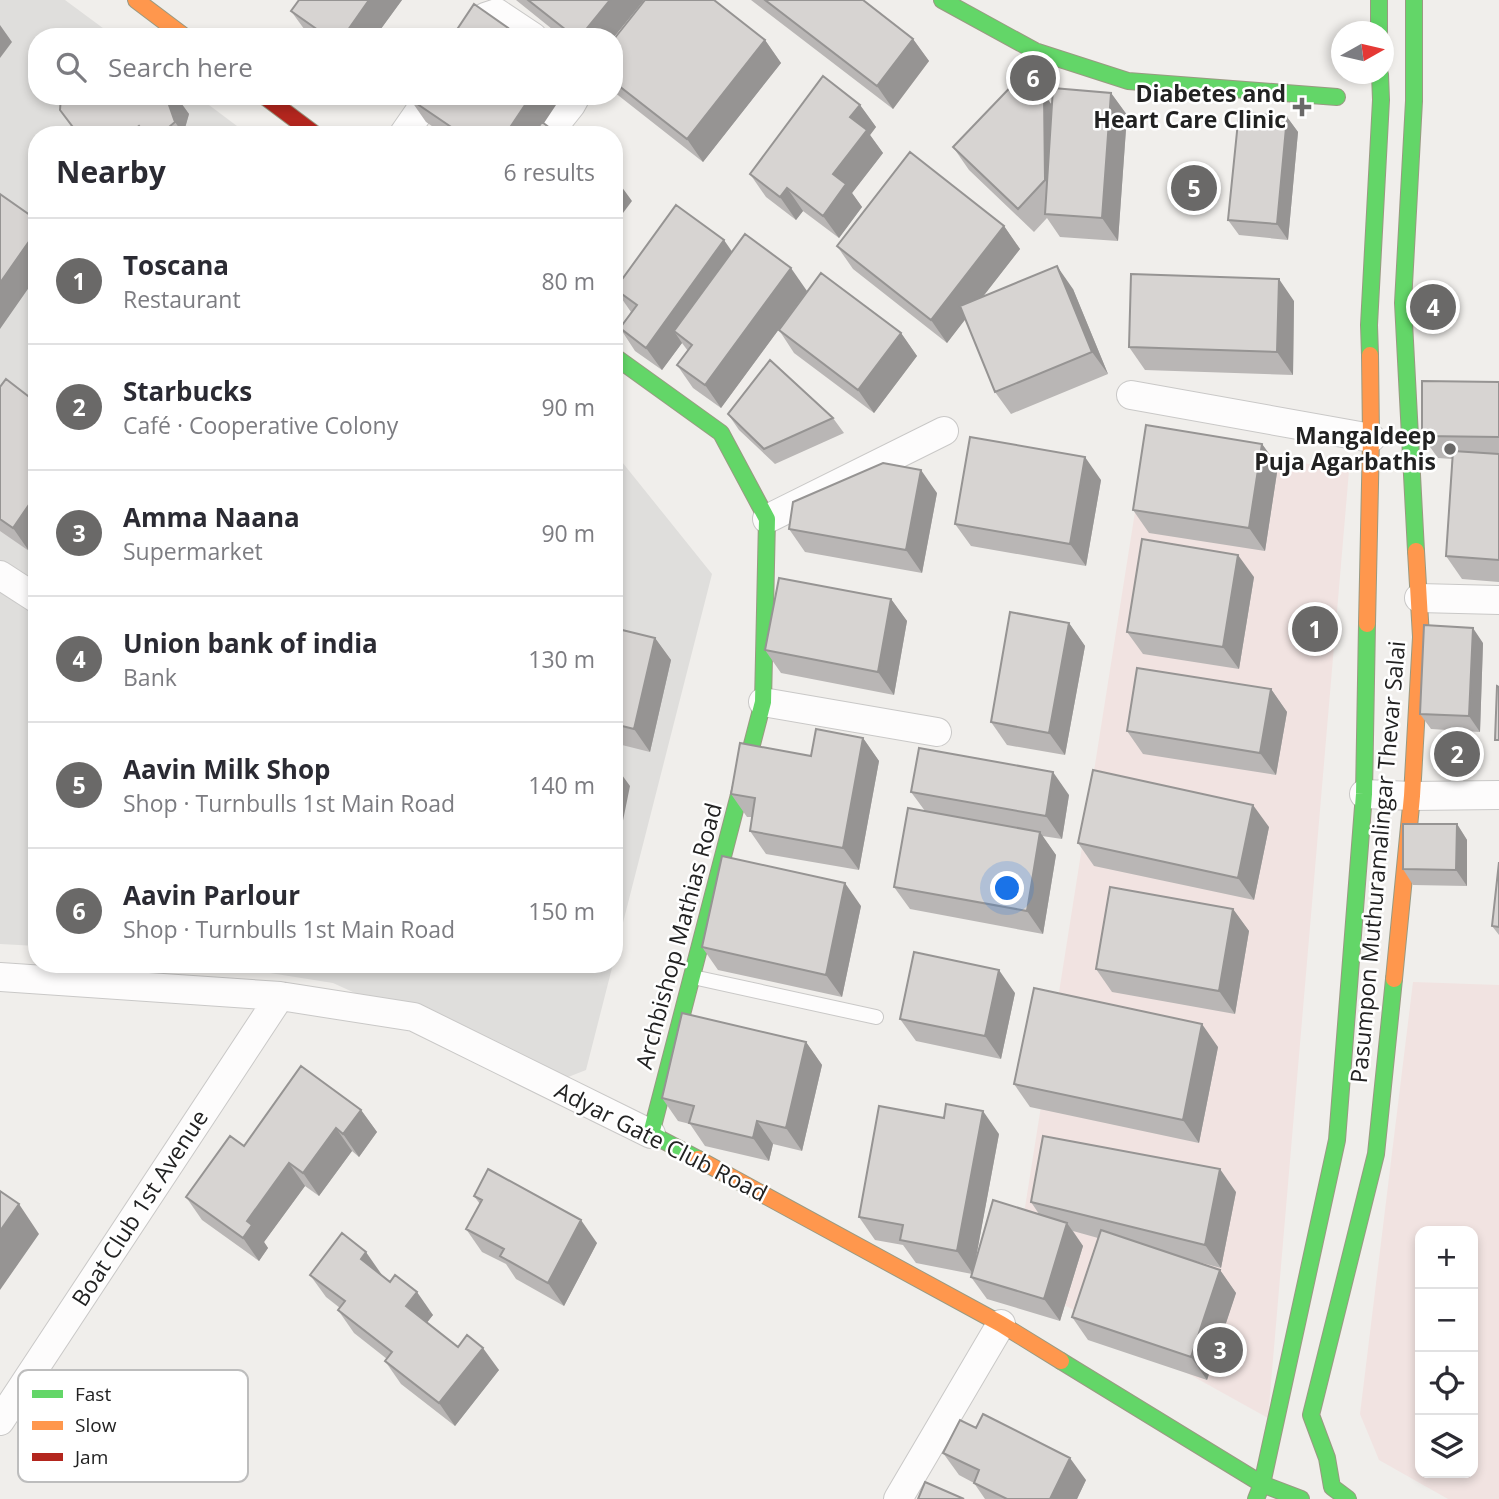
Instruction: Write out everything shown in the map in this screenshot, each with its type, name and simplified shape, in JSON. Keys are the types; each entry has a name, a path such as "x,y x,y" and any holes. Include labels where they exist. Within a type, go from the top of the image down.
{"main road":[{"path":"135,0 173,28"},
{"path":"942,0 1035,51 1128,81 1337,97"},
{"path":"1379,0 1379,21"},
{"name":"Pasumpon Muthuramalingar Thevar Salai","path":"1348,1499 1332,1487 1328,1458 1311,1415 1376,1154 1412,796 1421,637 1403,303 1414,101 1414,0"},
{"name":"Pasumpon Muthuramalingar Thevar Salai","path":"1259,1492 1337,1140 1364,793 1371,438 1369,325 1380,84"},
{"path":"276,105 304,126"},
{"path":"1370,346 1403,303"},
{"name":"Archbishop Mathias Road","path":"623,362 721,433 767,519 763,702 651,1134"},
{"name":"Adyar Gate Club Road","path":"651,1134 1001,1324 1259,1492 1301,1499"}],"street":[{"path":"477,28 485,17 497,13 520,28"},
{"path":"409,126 424,105"},
{"path":"554,126 571,105"},
{"path":"1131,394 1371,438"},
{"path":"767,519 944,431"},
{"path":"0,575 28,593"},
{"path":"1419,598 1499,600"},
{"path":"763,702 937,732"},
{"path":"1364,793 1412,796 1499,795"},
{"name":"Adyar Gate Club Road","path":"0,977 280,996 414,1017 651,1134"},
{"name":"Boat Club 1st Avenue","path":"34,1370 280,996"},
{"path":"898,1499 1001,1324"},
{"name":"Boat Club 1st Avenue","path":"0,1421 18,1394"}],"lane":[{"path":"692,977 876,1017"}],"shaded area":[{"path":"0,0 65,0 103,28 28,28 28,105 209,105 237,126 28,126 28,946 0,944"},
{"path":"1147,436 1349,471 1268,1418 1014,1277"},
{"path":"623,463 712,574 623,923"},
{"path":"270,973 611,973 586,1070 553,1083 333,983"},
{"path":"1413,982 1499,985 1499,1499 1448,1499 1379,1460 1360,1414"}],"building":[{"path":"299,0 369,0 349,28 315,28 291,11"},
{"path":"528,0 610,0 587,28 564,28"},
{"path":"645,0 714,0 765,40 687,139 623,89 623,28"},
{"path":"765,0 863,0 913,39 877,86"},
{"path":"474,4 508,28 458,28"},
{"path":"1023,74 1044,94 1045,180 1018,209 953,147"},
{"path":"823,76 860,105 850,117 867,130 833,174 846,184 823,216 787,188 780,197 750,174"},
{"path":"1053,88 1111,93 1102,218 1045,214"},
{"path":"60,105 169,105 175,122 170,126 72,126 60,110"},
{"path":"419,105 525,105 511,126 450,126"},
{"path":"1239,112 1287,117 1277,224 1228,220"},
{"path":"910,152 1004,226 931,320 837,246"},
{"path":"0,194 28,214 28,243 0,283"},
{"path":"676,205 724,240 646,348 623,330 623,324 637,305 623,295 623,278"},
{"path":"745,234 791,268 705,385 677,365 692,345 674,331"},
{"path":"1057,266 1092,352 995,392 960,306"},
{"path":"821,273 901,333 858,390 779,330"},
{"path":"1131,274 1279,279 1277,352 1129,347"},
{"path":"770,360 833,418 764,449 728,414"},
{"path":"6,379 28,396 28,506 13,528 0,519 0,387"},
{"path":"1422,381 1499,382 1499,437 1422,436"},
{"path":"1146,425 1262,444 1249,528 1133,510"},
{"path":"970,437 1085,457 1070,544 955,524"},
{"path":"1453,451 1499,454 1499,560 1446,556"},
{"path":"883,463 921,470 906,550 789,529 793,502"},
{"path":"1142,539 1238,555 1223,647 1127,632"},
{"path":"779,578 891,599 878,672 765,650"},
{"path":"1010,612 1069,623 1049,733 991,722"},
{"path":"1424,625 1473,628 1469,716 1420,714"},
{"path":"623,630 655,638 634,729 623,726"},
{"path":"1137,668 1271,689 1260,753 1127,731"},
{"path":"1497,686 1499,740 1495,740"},
{"path":"816,729 863,738 843,848 750,831 755,798 731,794 740,743 811,756"},
{"path":"919,748 1053,772 1046,816 911,792"},
{"path":"1093,770 1253,805 1238,878 1078,843"},
{"path":"908,808 1040,832 1027,911 894,887"},
{"path":"1403,824 1457,824 1456,870 1403,869"},
{"path":"722,856 845,883 826,975 702,947"},
{"path":"1499,862 1499,927 1492,926"},
{"path":"1110,887 1233,909 1219,991 1096,969"},
{"path":"914,952 999,970 985,1036 900,1019"},
{"path":"1034,988 1202,1024 1183,1120 1014,1084"},
{"path":"682,1013 806,1042 786,1128 757,1121 753,1138 689,1123 694,1106 662,1098"},
{"path":"301,1066 361,1110 343,1134 336,1128 303,1173 289,1163 247,1221 252,1225 243,1238 186,1197 230,1136 244,1146"},
{"path":"946,1104 983,1111 957,1251 900,1240 903,1225 859,1217 879,1106 944,1118"},
{"path":"1043,1136 1220,1169 1205,1245 1031,1202"},
{"path":"488,1169 581,1220 548,1283 500,1256 504,1249 466,1229 482,1200 474,1196"},
{"path":"0,1191 19,1204 0,1231"},
{"path":"993,1200 1067,1223 1044,1299 971,1277"},
{"path":"1101,1230 1220,1270 1191,1357 1072,1317"},
{"path":"342,1233 366,1252 361,1259 390,1282 395,1275 417,1292 406,1306 458,1347 467,1335 483,1348 439,1403 385,1361 392,1352 338,1310 345,1301 310,1275"},
{"path":"983,1414 1070,1458 1050,1499 1007,1499 974,1483 979,1470 943,1453 960,1420 976,1428"},
{"path":"925,1482 964,1499 918,1499"}],"traffic: fast":[{"path":"942,0 1035,51 1128,81 1337,97"},
{"path":"1379,0 1379,21"},
{"path":"1414,0 1414,101 1403,303 1416,551"},
{"path":"1370,355 1369,325 1380,84"},
{"path":"623,362 721,433 767,519 763,702 651,1134 698,1159"},
{"path":"1256,1499 1262,1484 1337,1140 1364,794 1367,624"},
{"path":"1348,1499 1332,1487 1327,1458 1311,1415 1376,1154 1394,979"},
{"path":"1061,1361 1262,1484 1301,1499"}],"traffic: slow":[{"path":"136,0 173,28"},
{"path":"1367,624 1370,355"},
{"path":"1394,979 1412,796 1421,637 1416,551"},
{"path":"698,1159 1001,1324 1061,1361"}],"traffic: jam":[{"path":"276,105 304,126"}],"place":[{"name":"Aavin Parlour","path":"1033,78"},
{"name":"Diabetes and Heart Care Clinic","path":"1302,107"},
{"name":"Aavin Milk Shop","path":"1194,188"},
{"name":"Union bank of india","path":"1433,307"},
{"name":"Mangaldeep Puja Agarbathis","path":"1450,449"},
{"name":"Toscana","path":"1315,629"},
{"name":"Starbucks","path":"1457,754"},
{"name":"Amma Naana","path":"1220,1350"}]}
